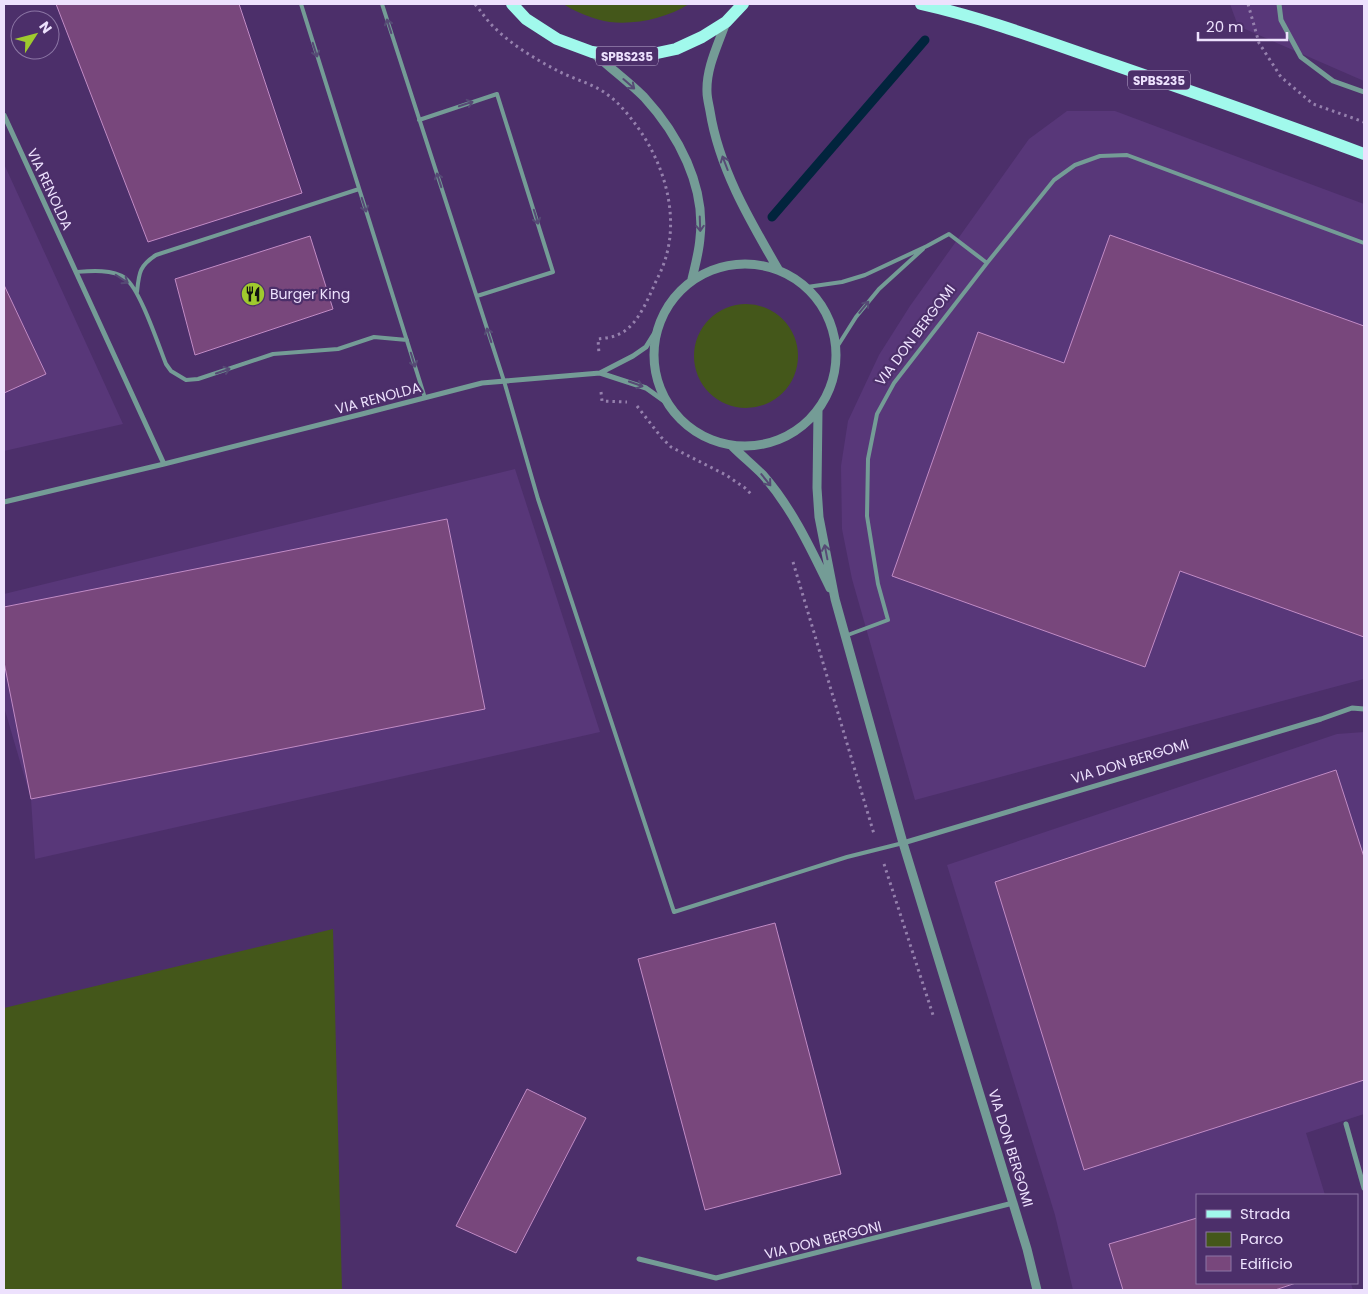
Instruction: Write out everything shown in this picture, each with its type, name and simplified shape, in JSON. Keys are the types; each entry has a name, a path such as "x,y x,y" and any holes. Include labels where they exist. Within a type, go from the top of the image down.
{"main road":[{"name":"SPBS235","path":"512,4 526,19 557,39 592,52 620,56 648,55 676,49 702,38 726,22 743,4"},
{"path":"921,4 960,13"},
{"path":"944,4 960,13"},
{"name":"SPBS235","path":"960,13 1012,29 1232,105 1364,154"}],"street":[{"path":"1279,4 1281,20 1301,57 1333,81 1364,92"},
{"path":"726,22 709,69 706,92 713,132 748,218 778,269"},
{"path":"592,52 643,96 665,122 688,162 700,202 701,237 692,279"},
{"name":"VIA RENOLDA","path":"4,115 164,464"},
{"name":"VIA DON BERGOMI","path":"748,263 778,269 807,286 822,304 832,324 837,347 836,369 830,392 818,411 794,433 764,445 732,446 713,441 694,432 679,419 667,403 659,386 654,368 653,349 656,331 664,311 676,293 692,279 719,266 748,263"},
{"name":"VIA RENOLDA","path":"4,502 164,464 482,382 600,373 646,347 656,331"},
{"name":"VIA RENOLDA","path":"600,373 646,388 667,403"},
{"name":"VIA DON BERGOMI","path":"818,411 817,488 819,517 835,600 903,843 1027,1249 1037,1290"},
{"name":"VIA DON BERGOMI","path":"732,446 763,475 788,509 810,547 835,600"},
{"name":"VIA DON BERGOMI","path":"903,843 1321,719 1352,708 1364,709"},
{"path":"1346,1124 1364,1188"},
{"name":"VIA DON BERGONI","path":"638,1259 716,1278 1013,1203"}],"lane":[{"path":"300,4 425,398"},
{"path":"382,4 504,381 538,499 674,912 847,856 903,843"},
{"path":"419,120 497,94 553,272 477,296"},
{"name":"VIA DON BERGOMI","path":"845,636 888,620 878,584 867,516 868,459 877,414 894,383 1054,180 1075,165 1100,156 1127,154 1364,243"},
{"path":"136,292 140,272 146,262 156,256 359,189"},
{"name":"VIA DON BERGOMI","path":"807,286 842,282 865,275 949,234 988,263"},
{"name":"VIA DON BERGOMI","path":"837,347 856,317 879,289 927,246"},
{"path":"76,272 106,271 124,277 136,292 166,364 171,371 186,380 198,379 273,354 338,350 374,337 407,340"}],"path":[{"path":"475,4 489,22 509,40 532,56 561,72 607,94 624,108 646,138 660,166 668,195 671,220 669,244 662,268 636,322 617,336 598,339 602,401 632,402 640,408 661,437 671,447 726,475 755,498"},
{"path":"1248,4 1259,44 1281,77 1314,104 1364,122"},
{"path":"792,557 879,849 935,1022"}],"shaded area":[{"path":"1230,4 1364,4 1364,81 1238,26"},
{"path":"1067,111 1115,111 1364,204 1364,679 915,800 852,579 842,529 841,466 848,421 879,355 910,306 1029,139"},
{"path":"4,164 123,424 4,451"},
{"path":"515,469 600,732 35,859 31,799 4,707 4,594"},
{"path":"1364,732 1364,1114 1306,1133 1325,1194 1196,1194 1196,1284 1351,1284 1353,1290 1073,1290 1055,1215 947,865 1337,734"}],"green space":[{"path":"563,4 689,4 661,17 620,23 592,18"},
{"path":"746,304 766,308 783,319 794,336 798,356 794,376 783,393 766,404 746,408 726,404 709,393 698,376 694,356 698,336 709,319 726,308"},
{"path":"333,929 342,1290 4,1290 4,1008"}],"building":[{"path":"56,4 239,4 302,193 148,242 60,14 60,10"},
{"path":"1110,235 1364,326 1364,637 1180,571 1145,667 892,576 978,332 1064,363"},
{"name":"Burger King","path":"310,236 333,309 195,355 175,279"},
{"path":"4,285 46,374 4,393"},
{"path":"447,519 485,709 31,799 4,662 4,607"},
{"path":"1336,770 1364,857 1364,1080 1084,1170 995,882"},
{"path":"775,923 841,1174 705,1210 638,959"},
{"path":"527,1089 586,1118 516,1253 456,1226"},
{"path":"1196,1218 1196,1284 1293,1284 1275,1290 1123,1290 1109,1244"}],"waterway":[{"path":"772,217 925,40"}],"place":[{"name":"Burger King","path":"253,294"}]}
